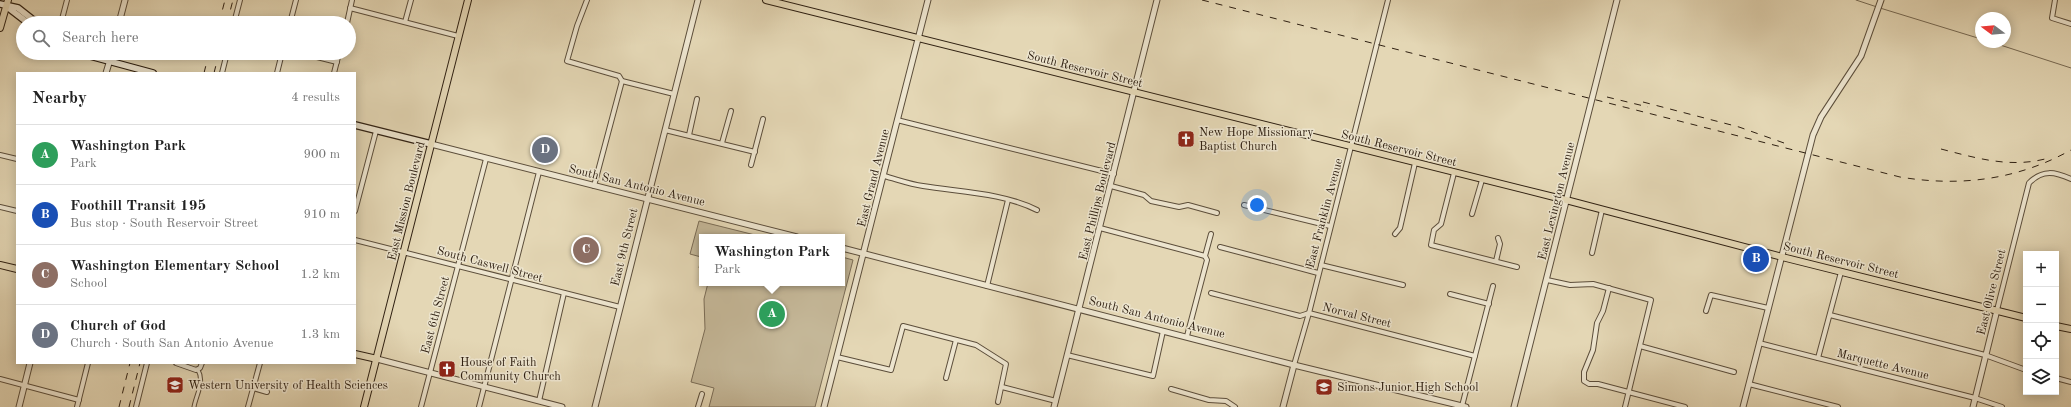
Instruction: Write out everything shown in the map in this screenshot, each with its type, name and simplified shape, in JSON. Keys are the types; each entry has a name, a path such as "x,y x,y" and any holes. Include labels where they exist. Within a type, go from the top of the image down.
{"main road":[{"name":"East Mission Boulevard","path":"364,407 405,252 468,0"},
{"name":"South Reservoir Street","path":"766,0 787,2 919,38 1134,93 1566,200 1782,257 2023,317"},
{"path":"5,4 20,16"},
{"path":"5,4 18,8 28,16"},
{"path":"0,28 5,4"},
{"path":"103,60 149,72"},
{"name":"South San Antonio Avenue","path":"356,125 431,144"},
{"path":"0,265 16,269"},
{"path":"2059,327 2071,329"},
{"path":"356,354 377,359"}],"street":[{"path":"63,16 67,0"},
{"path":"121,16 125,0"},
{"path":"236,16 240,0"},
{"path":"292,16 296,0"},
{"path":"348,16 352,0"},
{"path":"405,22 411,0"},
{"path":"587,0 577,26 567,61 619,76 622,81 674,94"},
{"name":"East 9th Street","path":"594,407 698,0"},
{"name":"East Grand Avenue","path":"824,407 928,0"},
{"name":"East Phillips Boulevard","path":"1054,407 1157,0"},
{"name":"East Franklin Avenue","path":"1283,407 1352,147 1388,0"},
{"name":"East Lexington Avenue","path":"1514,407 1617,0"},
{"path":"1743,407 1813,135 1821,116 1862,56 1881,0"},
{"path":"2055,0 2052,18 2071,24"},
{"path":"350,8 458,36"},
{"path":"222,72 225,60"},
{"path":"277,72 280,60"},
{"path":"329,60 337,62 334,72"},
{"path":"106,72 110,62"},
{"path":"594,186 622,81"},
{"path":"689,135 697,99"},
{"path":"722,143 731,111"},
{"path":"751,165 763,119"},
{"path":"898,120 1114,174"},
{"path":"666,130 755,152"},
{"path":"356,207 376,131"},
{"name":"South San Antonio Avenue","path":"431,144 785,234"},
{"path":"0,155 16,159"},
{"name":"East 6th Street","path":"421,407 486,159"},
{"path":"1396,234 1400,228 1415,163"},
{"path":"479,407 539,172"},
{"name":"East Olive Street","path":"1973,407 2029,183 2035,177 2048,172 2057,173 2071,179"},
{"path":"1454,173 1441,224 1434,230 1431,245 1517,267"},
{"path":"884,176 922,186 971,192 1008,200 1037,210"},
{"path":"1472,214 1482,180"},
{"path":"1111,186 1144,195 1151,201 1179,207 1188,205 1217,213"},
{"path":"987,286 1008,200"},
{"path":"1244,205 1330,226"},
{"path":"0,207 16,211"},
{"path":"1592,253 1602,210"},
{"path":"1100,228 1205,256"},
{"path":"1187,336 1207,260 1205,256 1211,234"},
{"path":"1496,261 1500,244 1498,238"},
{"name":"South Caswell Street","path":"356,240 620,307"},
{"path":"1220,247 1318,273"},
{"name":"South San Antonio Avenue","path":"845,249 987,286 1080,308 1294,365 1464,406"},
{"path":"1320,265 1403,285"},
{"path":"1818,358 1841,272"},
{"path":"1547,280 1570,285 1593,284 1651,300 1624,407"},
{"path":"1464,406 1493,286"},
{"path":"1609,288 1603,311 1597,323 1593,350 1584,372 1584,380 1589,384 1598,384 1685,407"},
{"path":"538,401 564,293"},
{"name":"Norval Street","path":"1211,293 1300,316 1309,313 1475,356"},
{"path":"1450,294 1489,304"},
{"path":"1706,311 1711,295 1768,308"},
{"path":"1830,315 1985,356 2023,369"},
{"path":"837,357 891,370 903,326 976,345 1006,364 998,402"},
{"path":"1067,355 1153,376 1163,331"},
{"path":"946,378 956,340"},
{"name":"Marquette Avenue","path":"1759,343 1975,398 2002,407"},
{"path":"1640,346 1734,372"},
{"path":"377,359 562,407"},
{"path":"19,407 30,364"},
{"path":"77,407 88,364"},
{"path":"136,407 147,364"},
{"path":"179,364 198,370"},
{"path":"194,407 201,379 198,370 201,364"},
{"path":"248,407 260,364"},
{"path":"0,379 79,400"},
{"path":"2059,379 2071,382"},
{"path":"1749,384 1838,407"},
{"path":"1002,387 1056,401"},
{"path":"253,388 267,392"},
{"path":"1171,389 1209,400 1226,401 1235,406"},
{"path":"698,407 702,394"}],"shaded area":[{"path":"699,221 751,234 699,234 699,256 690,254"},
{"path":"845,258 853,260 815,407 709,407 714,388 691,382 705,329 704,299 707,286 845,286"}],"waterway":[{"path":"1856,0 1877,7"},
{"path":"1880,8 1975,37"},
{"path":"2009,48 2071,68"}],"railway":[{"path":"221,16 225,0"},
{"path":"229,16 233,0"},
{"path":"1202,0 1900,177 1944,181 1966,181 1988,178 2030,168 2071,150"},
{"path":"204,72 207,60"},
{"path":"214,72 217,60"},
{"path":"1607,97 1648,107"},
{"path":"1643,102 1739,127 1784,143"},
{"path":"1941,149 1993,161 2032,162 2045,159"},
{"path":"119,407 130,364"},
{"path":"129,407 140,364"}],"place":[{"name":"New Hope Missionary Baptist Church","path":"1186,139"},
{"name":"Church of God","path":"545,150"},
{"name":"Washington Elementary School","path":"586,250"},
{"name":"Foothill Transit 195","path":"1756,259"},
{"name":"Washington Park","path":"772,314"},
{"name":"House of Faith Community Church","path":"447,369"},
{"name":"Western University of Health Sciences","path":"175,385"},
{"name":"Simons Junior High School","path":"1324,387"}]}
